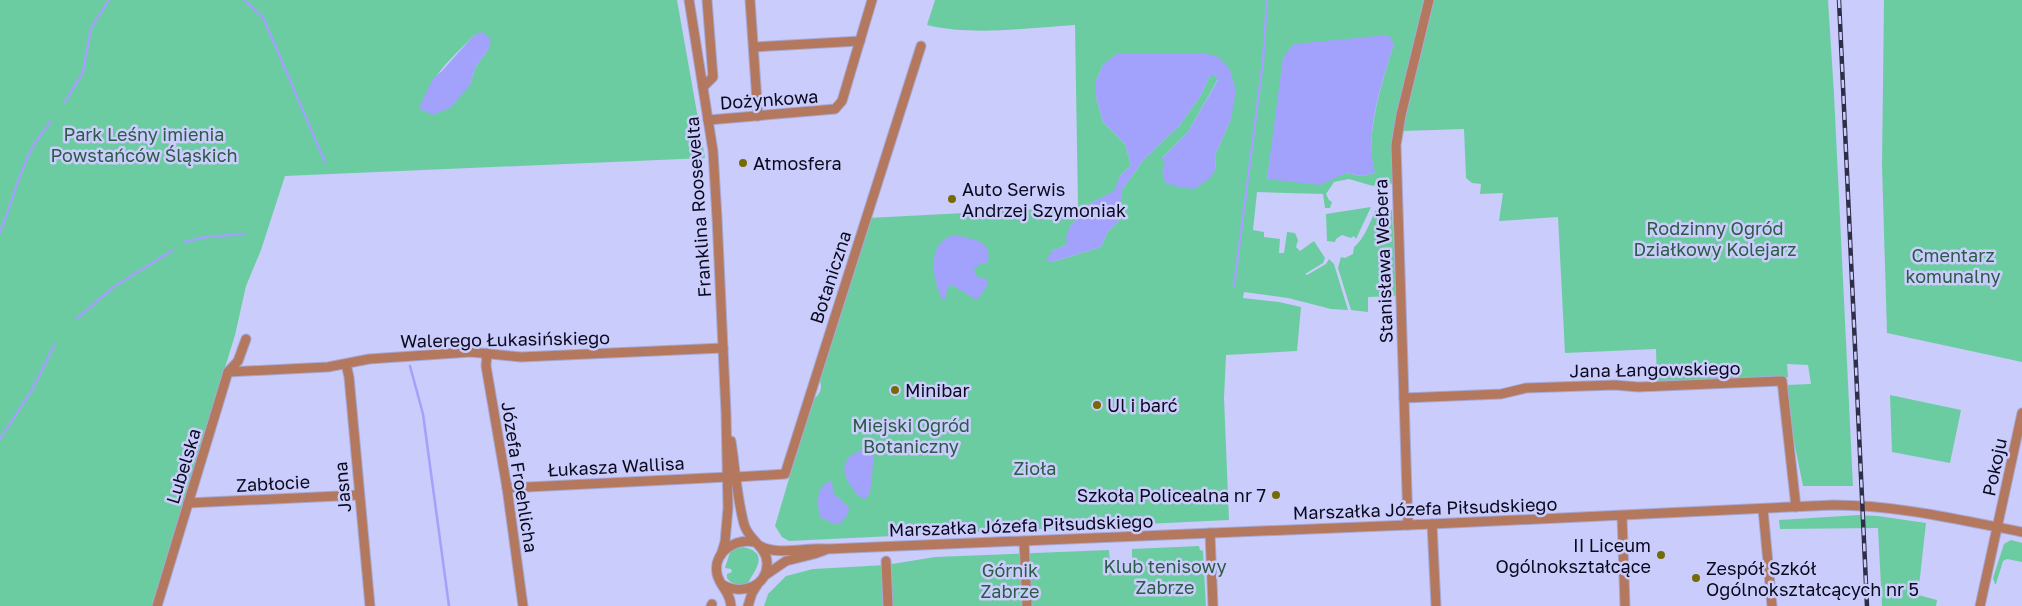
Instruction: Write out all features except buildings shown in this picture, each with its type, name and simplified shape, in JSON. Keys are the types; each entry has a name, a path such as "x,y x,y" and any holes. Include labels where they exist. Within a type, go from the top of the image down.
{"street":[{"name":"Franklina Roosevelta","path":"689,0 704,87 714,164 726,413 727,521 725,542 721,555"},
{"path":"704,87 713,77 707,0"},
{"path":"750,0 758,116"},
{"name":"Dożynkowa","path":"708,120 835,109 842,101 872,0"},
{"name":"Stanisława Webera","path":"1408,525 1396,145 1398,127 1429,0"},
{"path":"754,47 860,41"},
{"name":"Botaniczna","path":"737,477 785,474 921,46"},
{"name":"Lubelska","path":"157,606 228,372 238,361 246,340"},
{"name":"Walerego Łukasińskiego","path":"228,372 328,367 369,359 471,352 514,357 546,357 723,348"},
{"name":"Józefa Froehlicha","path":"487,353 486,366 507,488 523,606"},
{"name":"Jasna","path":"346,364 349,377 370,606"},
{"name":"Jana Łangowskiego","path":"1404,398 1501,394 1526,388 1615,385 1638,387 1782,381 1796,507"},
{"name":"Franklina Roosevelta","path":"726,413 744,525 757,544"},
{"name":"Pokoju","path":"1980,606 2022,413"},
{"name":"Łukasza Wallisa","path":"507,488 727,477"},
{"name":"Zabłocie","path":"188,503 359,495"},
{"name":"Marszałka Józefa Piłsudskiego","path":"757,544 772,551 813,547 828,549 1622,516 1833,505 1875,506 1932,514 2022,532"},
{"path":"1763,509 1772,606"},
{"path":"1622,516 1625,606"},
{"path":"1432,524 1436,606"},
{"path":"1210,533 1213,606"},
{"path":"731,606 729,595 718,578 717,569 721,555 733,544 744,540 757,544 767,561 748,606"},
{"path":"1024,541 1027,606"},
{"name":"Marszałka Józefa Piłsudskiego","path":"761,579 786,561 828,549"},
{"path":"886,561 888,606"},
{"path":"723,585 741,591 751,588 761,579"}],"green space":[{"name":"Park Leśny imienia Powstańców Śląskich","path":"0,0 677,0 705,158 285,176 261,250 246,286 235,335 152,606 0,606","holes":["474,35 489,48 475,68 470,85 428,91 436,76"]},
{"path":"935,0 1424,0 1394,129 1392,146 1393,184 1381,181 1373,186 1349,179 1334,182 1326,194 1332,202 1330,208 1325,208 1323,194 1257,192 1253,230 1264,232 1264,237 1280,239 1279,253 1284,253 1287,232 1295,233 1298,240 1296,247 1300,251 1314,241 1325,258 1323,263 1305,274 1307,275 1326,264 1329,259 1334,264 1348,310 1331,309 1288,298 1244,292 1243,298 1279,302 1301,307 1297,351 1226,355 1224,398 1229,520 789,541 782,537 775,526 812,401 820,391 819,378 868,218 1078,207 1075,25 981,31 927,25","holes":["1394,43 1380,91 1373,124 1372,157 1374,173 1362,176 1346,173 1267,179 1271,152","1103,65 1230,70 1231,119 1215,155 1216,169 1162,158 1188,132 1218,79 1214,75 1210,75 1201,95 1179,126 1144,159 1122,190 1122,214 1117,223 1108,231 1101,247 1052,262 1052,251 1067,244 1070,226 1081,216 1087,205 1115,191 1120,176 1131,165 1125,144 1103,122 1096,96 1096,81"]},
{"name":"Rodzinny Ogród Działkowy Kolejarz","path":"1433,0 1828,0 1853,486 1803,486 1788,412 1786,385 1811,384 1808,365 1787,364 1788,377 1785,378 1657,383 1656,349 1565,353 1558,217 1499,221 1503,193 1480,194 1481,184 1472,183 1466,178 1464,129 1402,131"},
{"name":"Cmentarz komunalny","path":"1884,0 2022,0 2022,362 1887,333 1882,165"},
{"path":"1371,207 1356,239 1354,236 1351,238 1342,235 1335,242 1327,241 1326,214"},
{"path":"1380,210 1381,212 1392,210 1396,296 1368,297 1368,312 1351,310 1338,268 1341,257 1345,258 1353,254 1354,247 1364,235 1375,211"},
{"path":"1890,395 1961,410 1950,463 1892,452"},
{"path":"1859,515 1926,523 1918,595 1937,600 1936,606 1882,606 1878,528 1780,529 1779,520"},
{"path":"2011,540 2022,543 2022,562 2007,559 2003,561 1995,584 1993,578 2004,544"},
{"path":"1199,546 1200,550 1203,551 1206,606 764,606 768,594 786,576 813,569 886,565 935,557 1109,550 1110,563 1115,568 1127,567 1132,561 1132,549"},
{"path":"743,547 752,550 759,558 756,569 747,585 738,585 727,578 727,574 732,572 731,569 725,568 731,549"}],"shaded area":[{"path":"482,32 491,39 489,48 475,68 470,85 450,108 432,115 419,108 433,78 442,71 474,35"},
{"path":"1388,35 1394,43 1380,91 1373,124 1372,157 1375,173 1362,176 1346,173 1320,185 1267,179 1283,57 1294,44"},
{"path":"1203,53 1219,57 1230,70 1236,91 1231,119 1215,155 1216,169 1209,179 1194,189 1165,183 1162,171 1165,164 1162,158 1188,132 1218,80 1214,75 1210,75 1201,95 1179,126 1144,159 1122,190 1122,214 1117,223 1108,231 1101,247 1052,262 1046,261 1052,251 1067,244 1066,237 1070,226 1081,216 1087,205 1114,191 1120,176 1131,165 1125,144 1103,122 1096,96 1096,81 1103,65 1116,54"},
{"path":"955,235 980,242 988,250 987,264 981,263 974,269 978,277 987,279 987,286 978,299 952,285 948,287 945,299 942,299 938,291 934,271 936,252 939,244 946,238"},
{"path":"862,450 874,455 870,493 865,499 854,491 847,480 844,469 850,456"},
{"path":"832,480 833,493 849,507 848,514 840,524 832,523 820,517 818,500 820,490 826,483"}],"waterway":[{"path":"65,102 83,72 91,28 109,0"},
{"path":"244,0 263,17 325,162"},
{"path":"1234,286 1263,62 1267,0"},
{"path":"0,232 25,162 37,140 51,121"},
{"path":"184,242 206,237 244,234"},
{"path":"76,319 115,286 173,250"},
{"path":"0,439 32,390 55,344"},
{"path":"410,366 423,414 449,606"}],"railway":[{"path":"1839,0 1867,606"}],"place":[{"name":"Atmosfera","path":"743,163"},
{"name":"Auto Serwis Andrzej Szymoniak","path":"952,199"},
{"name":"Minibar","path":"895,390"},
{"name":"Ul i barć","path":"1097,405"},
{"name":"Szkoła Policealna nr 7","path":"1276,495"},
{"name":"II Liceum Ogólnokształcące","path":"1661,555"},
{"name":"Zespół Szkół Ogólnokształcących nr 5","path":"1696,578"}],"park label":[{"name":"Miejski Ogród Botaniczny","path":"911,435"},
{"name":"Zioła","path":"1035,468"},
{"name":"Klub tenisowy Zabrze","path":"1165,576"},
{"name":"Górnik Zabrze","path":"1010,580"}]}
